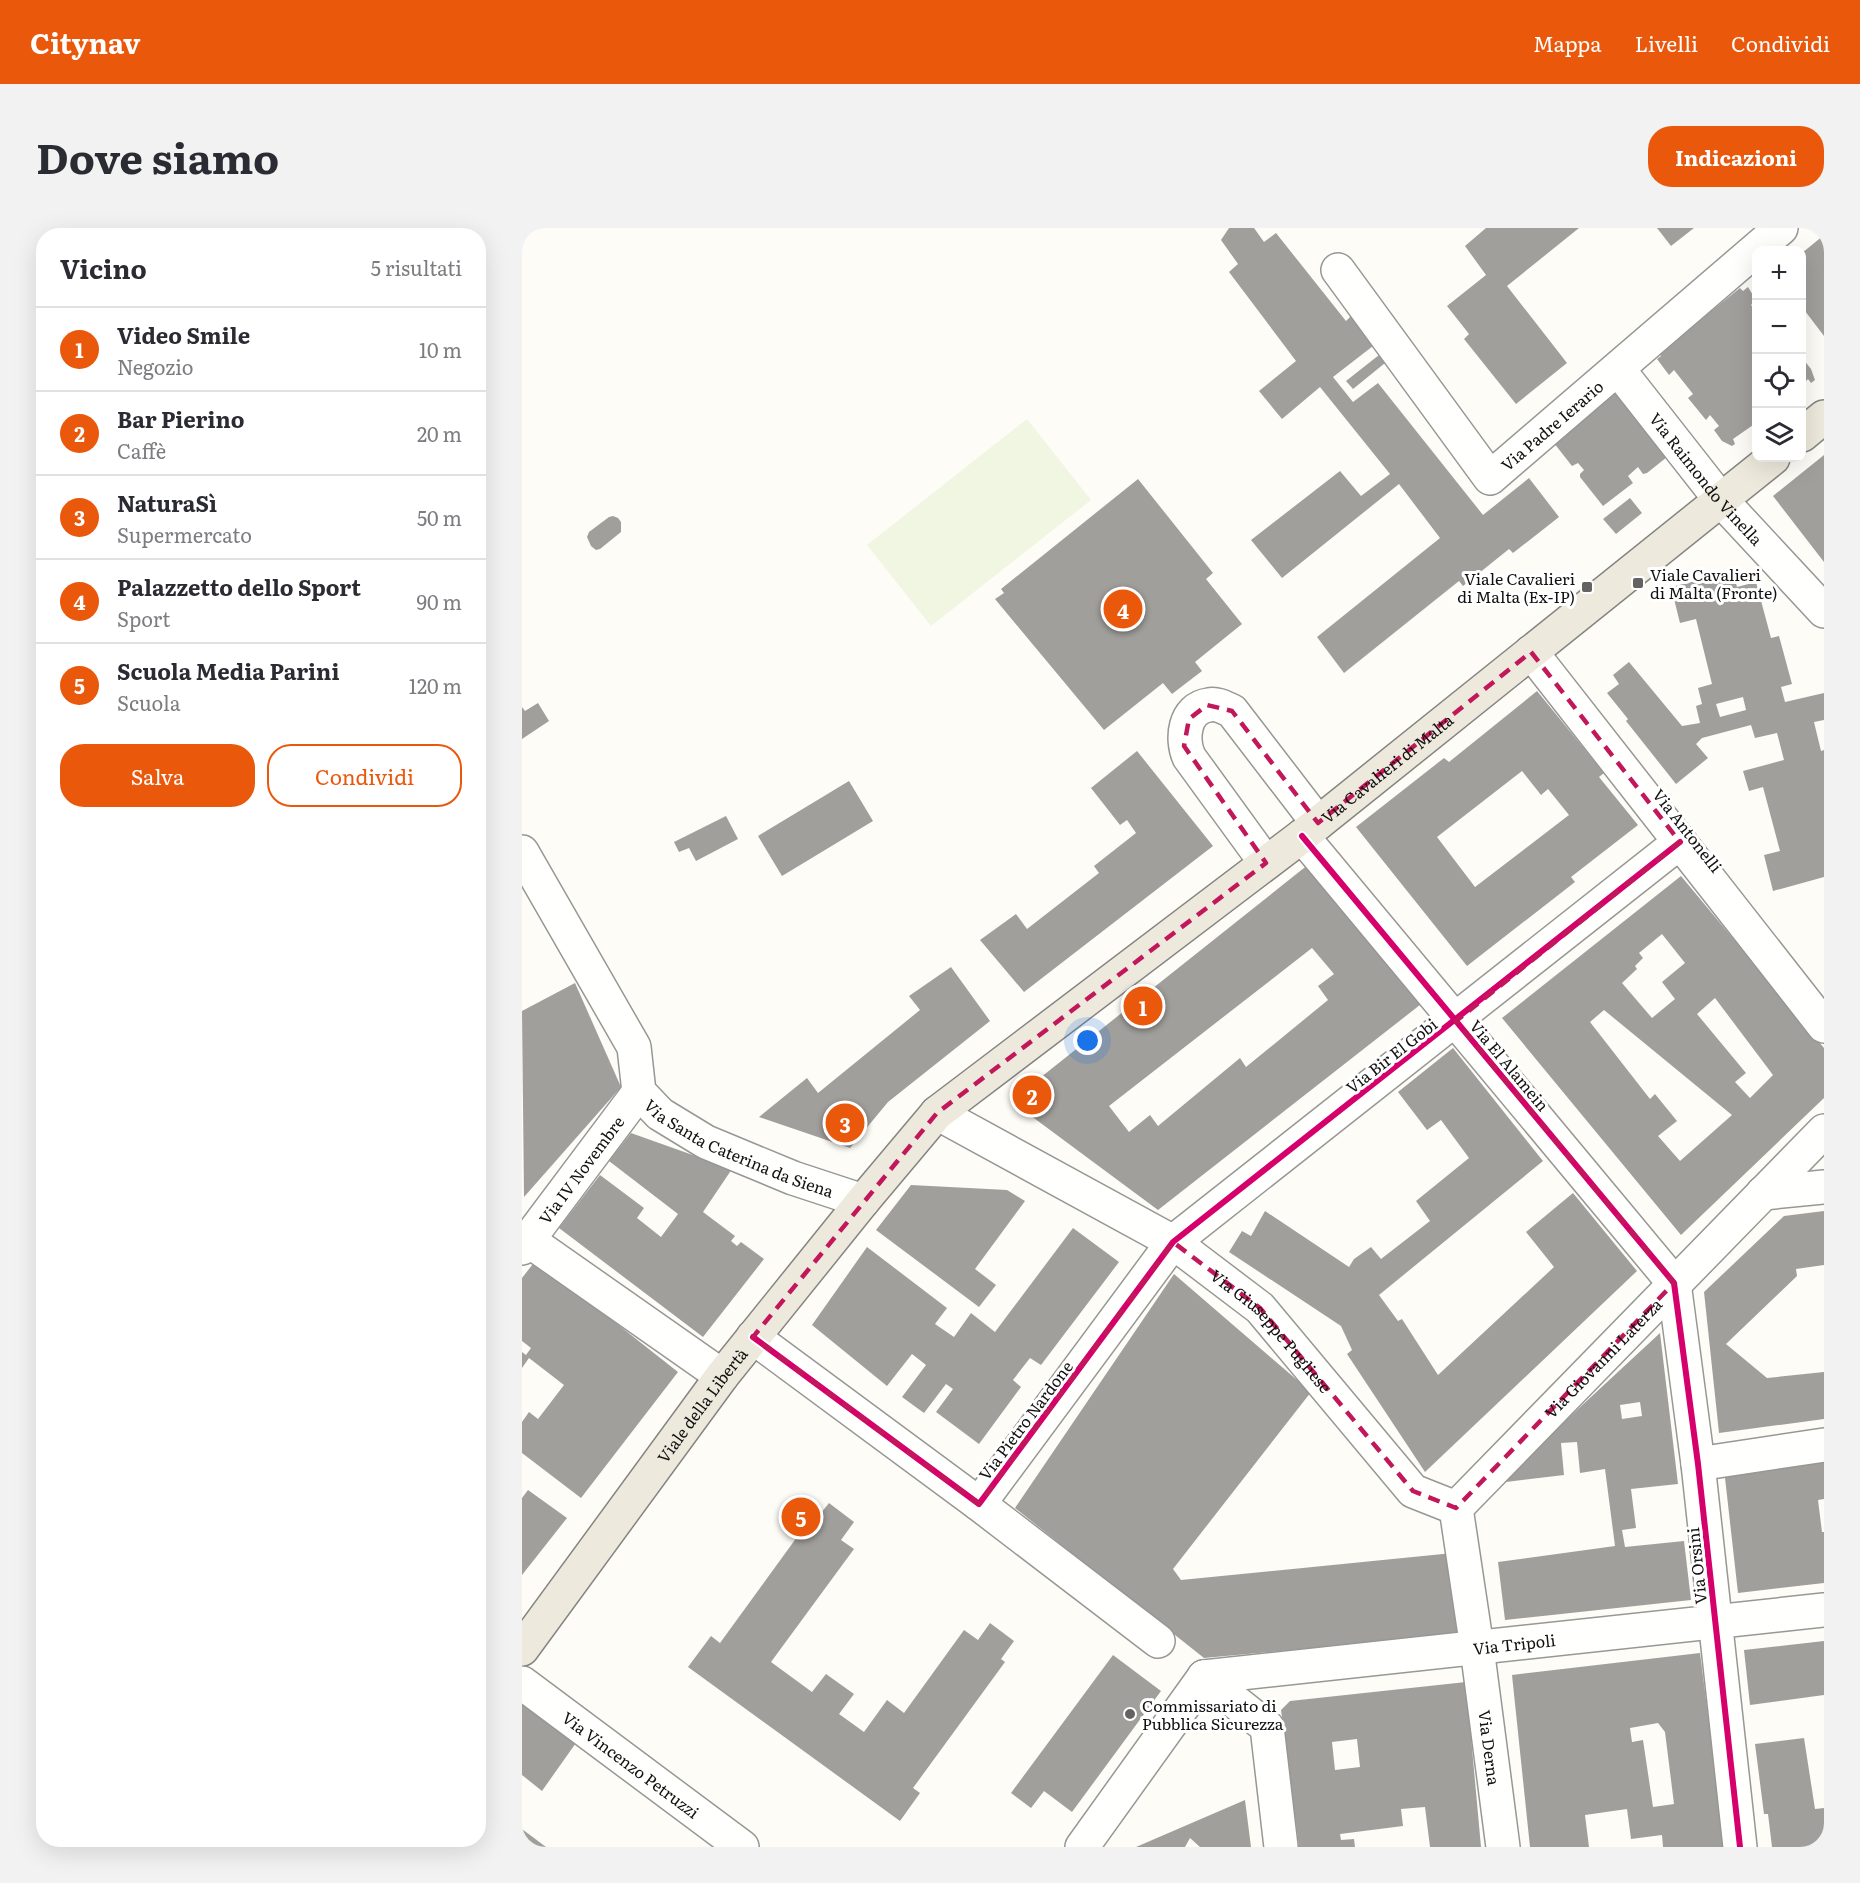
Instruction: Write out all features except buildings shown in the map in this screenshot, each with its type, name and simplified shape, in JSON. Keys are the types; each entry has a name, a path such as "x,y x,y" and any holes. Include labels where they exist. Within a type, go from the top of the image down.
{"main road":[{"path":"1806,432 1824,417"},
{"name":"Via Cavalieri di Malta","path":"937,1113 1310,830 1768,462"},
{"name":"Viale della Libertà","path":"522,1649 722,1376 863,1200 937,1113"}],"street":[{"name":"Via Padre Ierario","path":"1338,270 1490,478 1781,228"},
{"name":"Via Raimondo Vinella","path":"1618,369 1720,499 1824,611"},
{"name":"Via Antonelli","path":"1531,652 1824,1026"},
{"name":"Via El Alamein","path":"1266,863 1189,757 1185,746 1185,732 1189,718 1207,705 1218,705 1232,711 1310,830 1456,1021 1674,1283"},
{"name":"Via Bir El Gobi","path":"1173,1242 1680,842"},
{"name":"Via Santa Caterina da Siena","path":"522,852 634,1047 639,1092 660,1114 706,1142 793,1178 863,1200"},
{"name":"Via IV Novembre","path":"525,1244 639,1092"},
{"name":"Via Giuseppe Pugliese","path":"937,1113 1173,1242 1260,1308 1413,1491 1456,1508"},
{"name":"Via Giovanni Laterza","path":"1456,1508 1824,1131"},
{"path":"1763,1192 1824,1186"},
{"name":"Via Pietro Nardone","path":"979,1504 1173,1242"},
{"path":"525,1244 722,1376"},
{"name":"Via Orsini","path":"1674,1283 1698,1464 1740,1847"},
{"name":"Via Pietro Nardone","path":"753,1337 979,1504 1158,1641"},
{"path":"1698,1464 1824,1445"},
{"path":"1456,1508 1477,1648"},
{"name":"Via Tripoli","path":"1204,1677 1824,1610"},
{"name":"Via Derna","path":"1477,1648 1503,1847"},
{"path":"1082,1847 1204,1677 1268,1727 1281,1847"},
{"name":"Via Vincenzo Petruzzi","path":"522,1683 742,1847"}],"highlighted area":[{"path":"1531,652 1680,842 1456,1021 1674,1283 1456,1508 1413,1491 1260,1308 1173,1242 979,1504 753,1337 937,1113 1266,863 1184,746 1189,719 1207,705 1232,711 1318,823"}],"green space":[{"path":"1027,419 1091,500 931,626 867,545"}],"cycle path":[{"path":"1302,836 1674,1283 1698,1464 1740,1847"},
{"path":"753,1337 979,1504 1173,1242 1680,842"}],"place":[{"name":"Viale Cavalieri di Malta (Fronte)","path":"1638,583"},
{"name":"Viale Cavalieri di Malta (Ex-IP)","path":"1587,587"},
{"name":"Palazzetto dello Sport","path":"1123,609"},
{"name":"Video Smile","path":"1143,1006"},
{"name":"Bar Pierino","path":"1032,1095"},
{"name":"NaturaSì","path":"845,1123"},
{"name":"Scuola Media Parini","path":"801,1517"},
{"name":"Commissariato di Pubblica Sicurezza","path":"1130,1714"}]}
